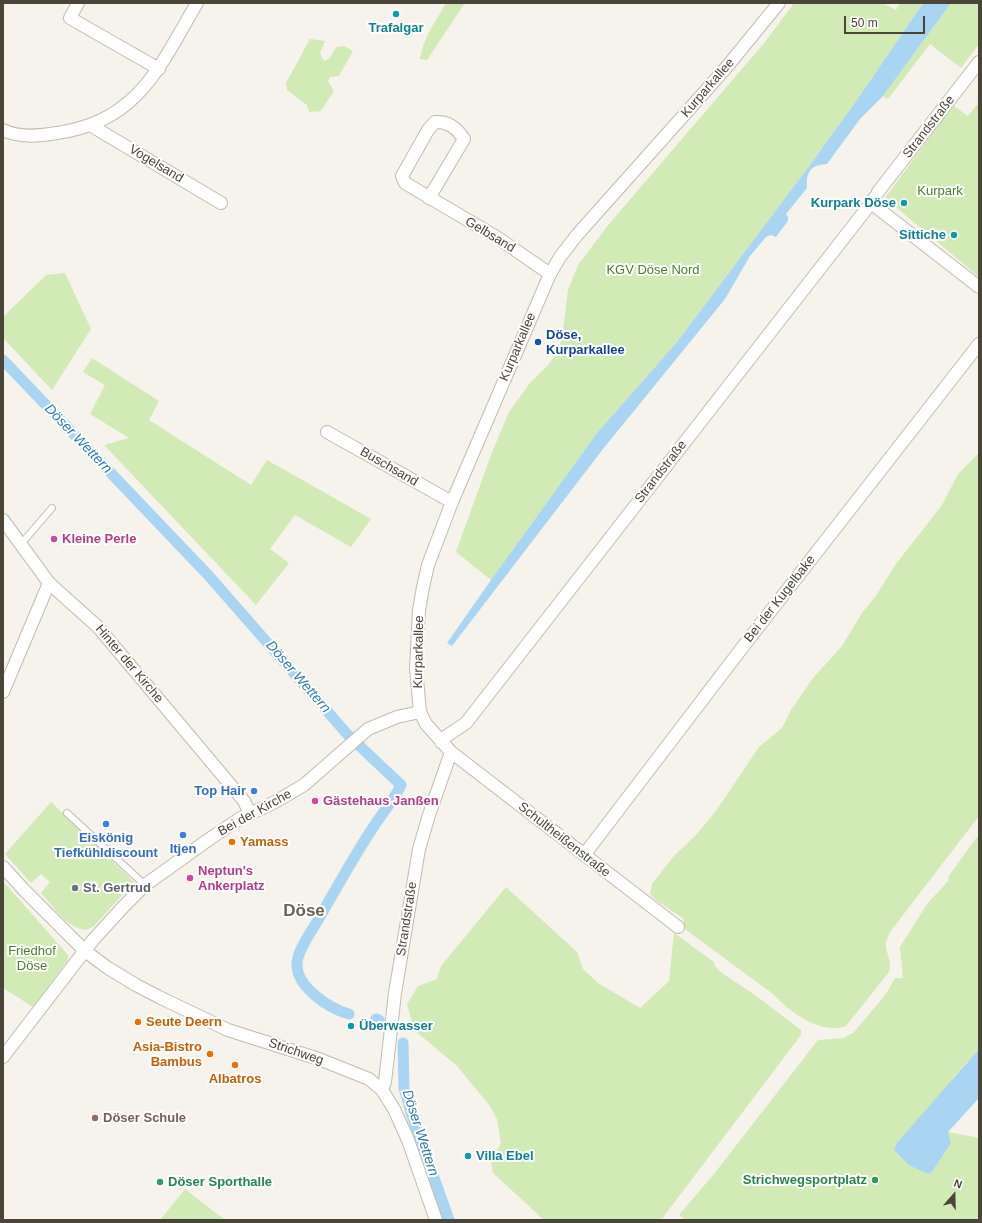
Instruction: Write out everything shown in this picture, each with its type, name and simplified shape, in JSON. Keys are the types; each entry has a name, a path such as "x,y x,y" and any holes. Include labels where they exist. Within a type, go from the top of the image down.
{"street":[{"path":"78,3 70,18 159,69"},
{"path":"3,130 23,135 41,136 78,130 114,114 137,96 159,69 196,3"},
{"name":"Kurparkallee","path":"451,752 426,724 420,712 416,668 421,602 428,565 452,502 550,274 560,257 577,235 725,69 779,3"},
{"name":"Strandstraße","path":"441,742 445,737 466,722 979,62"},
{"name":"Gelbsand","path":"429,198 464,139 459,131 443,122 435,122 428,130 402,176 405,183 429,198 498,238 550,274"},
{"name":"Vogelsand","path":"90,125 222,203"},
{"path":"875,197 979,288"},
{"name":"Bei der Kugelbake","path":"584,856 750,637 979,344"},
{"name":"Buschsand","path":"327,432 452,502"},
{"name":"Hinter der Kirche","path":"3,520 49,583 98,627 244,801 250,814"},
{"path":"3,692 49,583"},
{"name":"Bei der Kirche","path":"3,1057 47,998 85,951 124,906 145,885 239,819 298,789 368,729 397,717 420,712"},
{"name":"Strandstraße","path":"382,1090 385,1082 395,993 420,849 429,815 451,752"},
{"name":"Schultheißenstraße","path":"451,752 678,927"},
{"name":"Strichweg","path":"3,867 85,951 108,968 159,997 228,1030 319,1060 369,1079 382,1090 394,1109 408,1140 436,1220"}],"lane":[{"path":"21,544 52,508"},
{"path":"67,813 145,885"}],"green space":[{"path":"446,3 465,3 427,60 420,59 427,37"},
{"name":"KGV Döse Nord","path":"794,3 883,3 896,10 900,3 923,3 859,97 810,165 677,342 597,433 491,580 456,552 491,455 509,412 530,383 548,365 558,351 562,338 568,290 578,265 609,224 765,42"},
{"path":"951,3 979,3 979,44 961,68 930,44 888,99 883,96"},
{"path":"310,39 325,41 320,53 324,61 330,58 336,47 344,46 353,51 339,76 330,77 328,81 334,91 321,111 309,112 307,105 287,90 286,83"},
{"name":"Kurpark","path":"979,102 979,277 885,198 953,105 968,116"},
{"path":"65,273 91,329 52,390 3,338 3,317 46,275"},
{"path":"92,358 159,401 149,420 251,485 267,460 371,519 351,547 295,515 270,549 289,563 256,605 104,445 129,438 90,414 105,385 83,372"},
{"path":"979,453 979,816 890,932 886,946 890,962 889,972 846,1026 836,1028 816,1025 788,1008 773,994 682,927 684,919 657,901 650,894 652,884 674,856 696,835 716,811 759,747 782,728 791,710 813,678 842,646 862,613 875,597 896,564 942,505 958,474"},
{"path":"51,802 134,882 94,926 87,930 80,929 67,922 41,893 50,882 41,874 31,883 5,854"},
{"path":"979,834 979,1049 952,1079 928,1174 932,1172 951,1143 948,1132 979,1138 979,1220 685,1220 679,1215 714,1174 818,1040 844,1038 854,1032 886,994 895,978 903,978 900,947 927,904 949,880 948,877"},
{"name":"Friedhof Döse","path":"3,881 68,955 68,960 33,1007 3,988"},
{"path":"506,887 577,952 583,969 598,983 640,1008 669,981 674,933 714,962 715,966 722,973 755,995 801,1030 801,1035 661,1220 544,1220 493,1173 491,1162 501,1143 497,1119 490,1106 457,1066 414,1030 407,1004 418,986 437,979 441,966"},
{"path":"185,1189 225,1220 160,1220"}],"water":[{"path":"923,3 951,3 883,96 860,119 827,164 817,166 810,170 807,178 807,188 786,214 788,221 776,237 771,235 766,237 750,256 725,299 603,449 452,646 447,643 597,433 677,342 810,165 859,97"},
{"path":"979,1049 979,1098 948,1132 951,1143 932,1172 928,1174 909,1165 894,1150 897,1143"}],"waterway":[{"name":"Döser Wettern","path":"3,360 209,576 348,735 401,785 352,861 299,953 297,964 298,973 308,989 324,1002 349,1014"},
{"name":"Döser Wettern","path":"403,1043 404,1088 412,1116 449,1220"}],"place":[{"name":"Trafalgar","path":"396,14"},
{"name":"Kurpark Döse","path":"904,203"},
{"name":"Sittiche","path":"954,235"},
{"name":"Döse, Kurparkallee","path":"538,342"},
{"name":"Kleine Perle","path":"54,539"},
{"name":"Top Hair","path":"254,791"},
{"name":"Gästehaus Janßen","path":"315,801"},
{"name":"Eiskönig Tiefkühldiscount","path":"106,824"},
{"name":"Itjen","path":"183,835"},
{"name":"Yamass","path":"232,842"},
{"name":"Neptun's Ankerplatz","path":"190,878"},
{"name":"St. Gertrud","path":"75,888"},
{"name":"Seute Deern","path":"138,1022"},
{"name":"Überwasser","path":"351,1026"},
{"name":"Asia-Bistro Bambus","path":"210,1054"},
{"name":"Albatros","path":"235,1065"},
{"name":"Döser Schule","path":"95,1118"},
{"name":"Villa Ebel","path":"468,1156"},
{"name":"Strichwegsportplatz","path":"875,1180"},
{"name":"Döser Sporthalle","path":"160,1182"}],"district":[{"name":"Döse","path":"304,911"}]}
